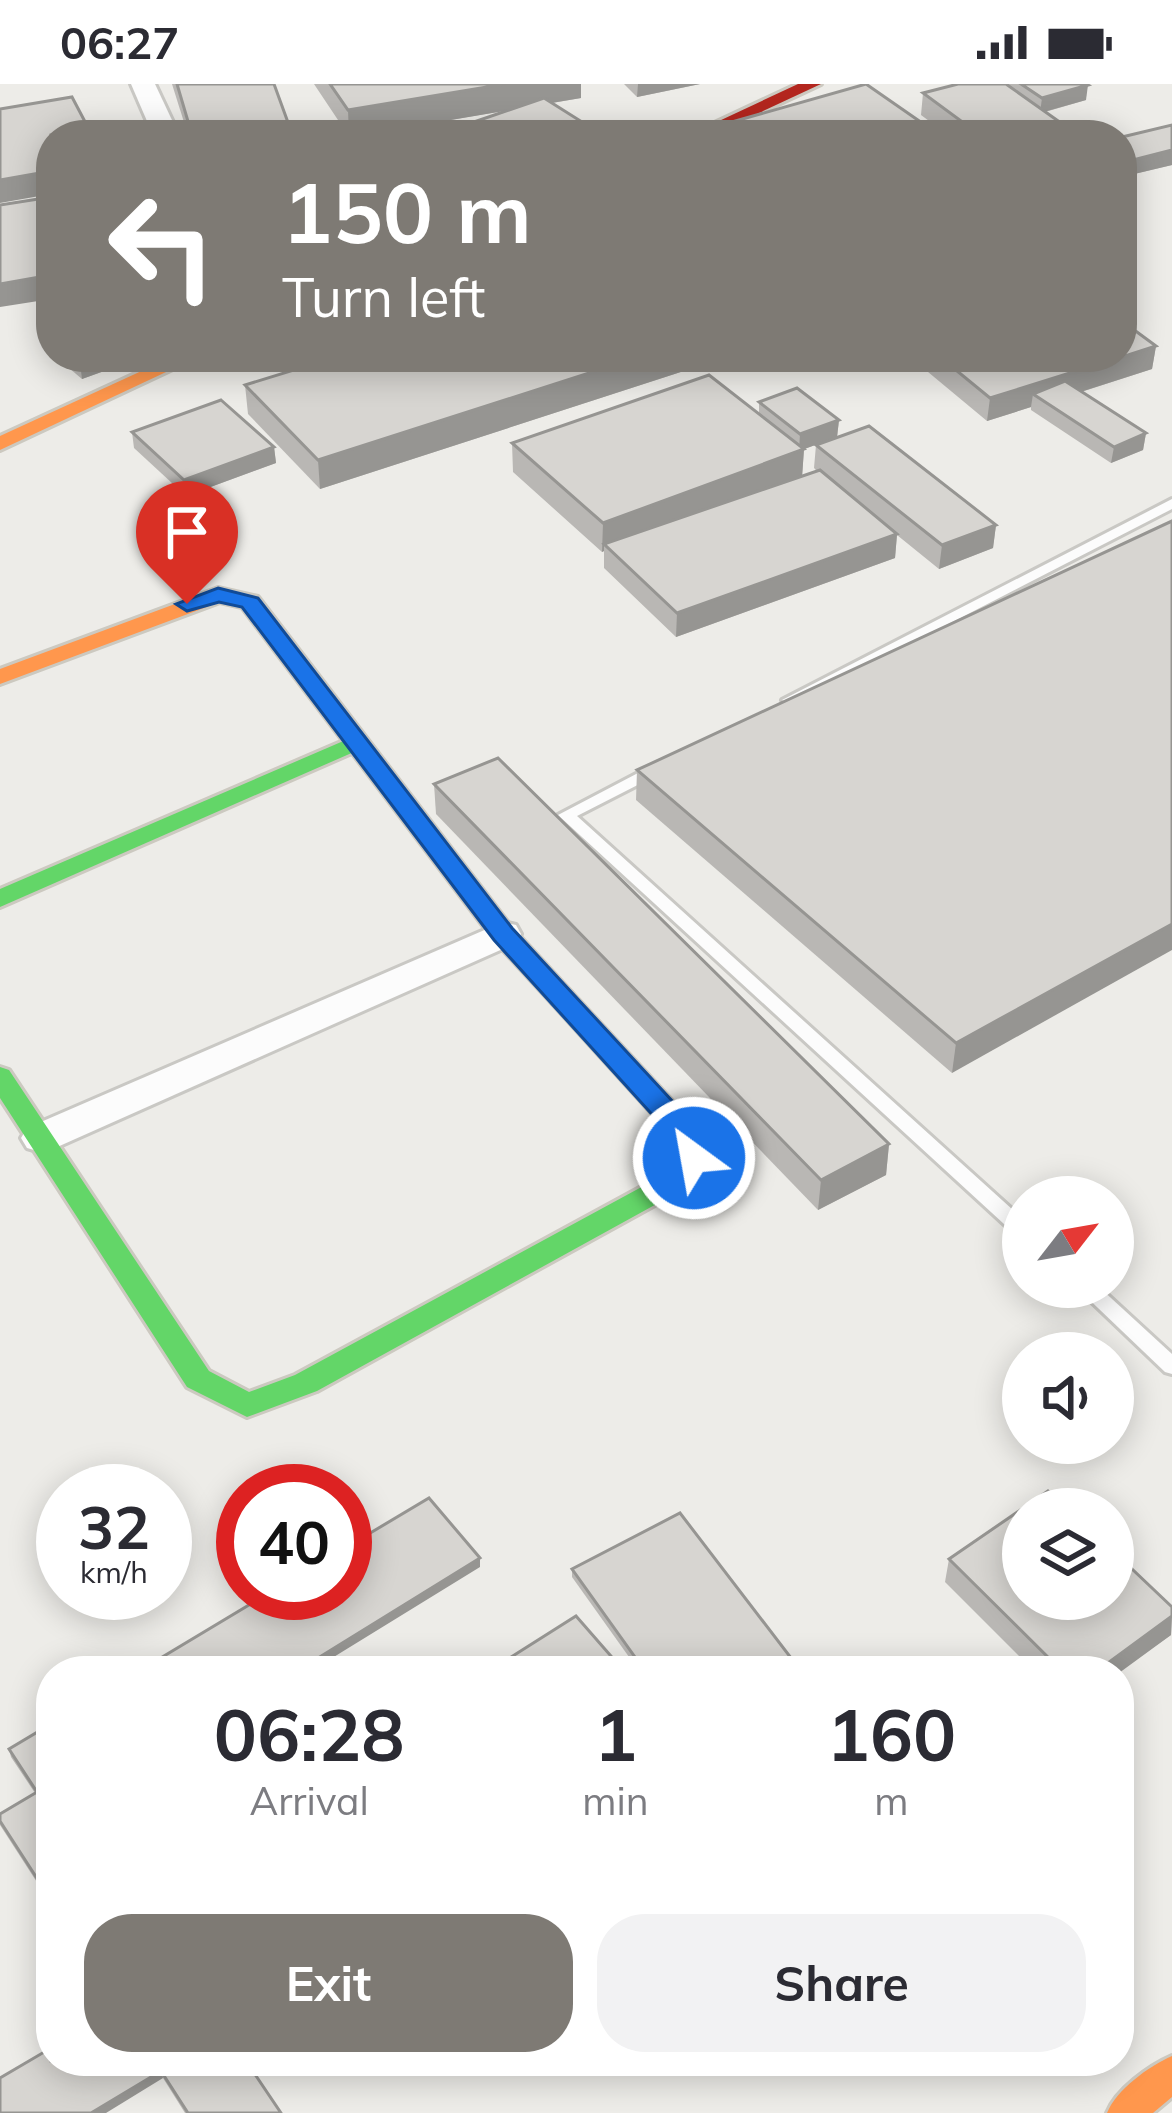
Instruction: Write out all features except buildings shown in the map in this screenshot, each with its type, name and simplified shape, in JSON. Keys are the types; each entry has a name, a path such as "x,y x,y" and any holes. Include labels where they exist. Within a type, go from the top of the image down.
{"street":[{"path":"142,84 159,120"},
{"path":"732,120 812,84"},
{"path":"0,444 156,372"},
{"path":"0,677 218,595 250,602 503,934 691,1139 694,1158 681,1178 306,1383 247,1405 198,1379 0,1077"},
{"path":"0,899 355,743"},
{"path":"41,1138 503,934"},
{"path":"1125,2113 1172,2074"}],"lane":[{"path":"775,707 1172,503"},
{"path":"671,761 566,815 1002,1211"},
{"path":"1109,1308 1172,1366"}],"traffic: fast":[{"path":"0,899 355,743"},
{"path":"0,1077 198,1379 247,1405 306,1383 681,1178 694,1158 691,1139 562,998"}],"traffic: slow":[{"path":"0,444 156,372"},
{"path":"0,677 218,595 250,602 503,934 562,998"},
{"path":"1125,2113 1172,2074"}],"traffic: jam":[{"path":"732,120 812,84"}],"route":[{"path":"187,604 218,595 250,602 503,934 691,1139 694,1158"}]}
